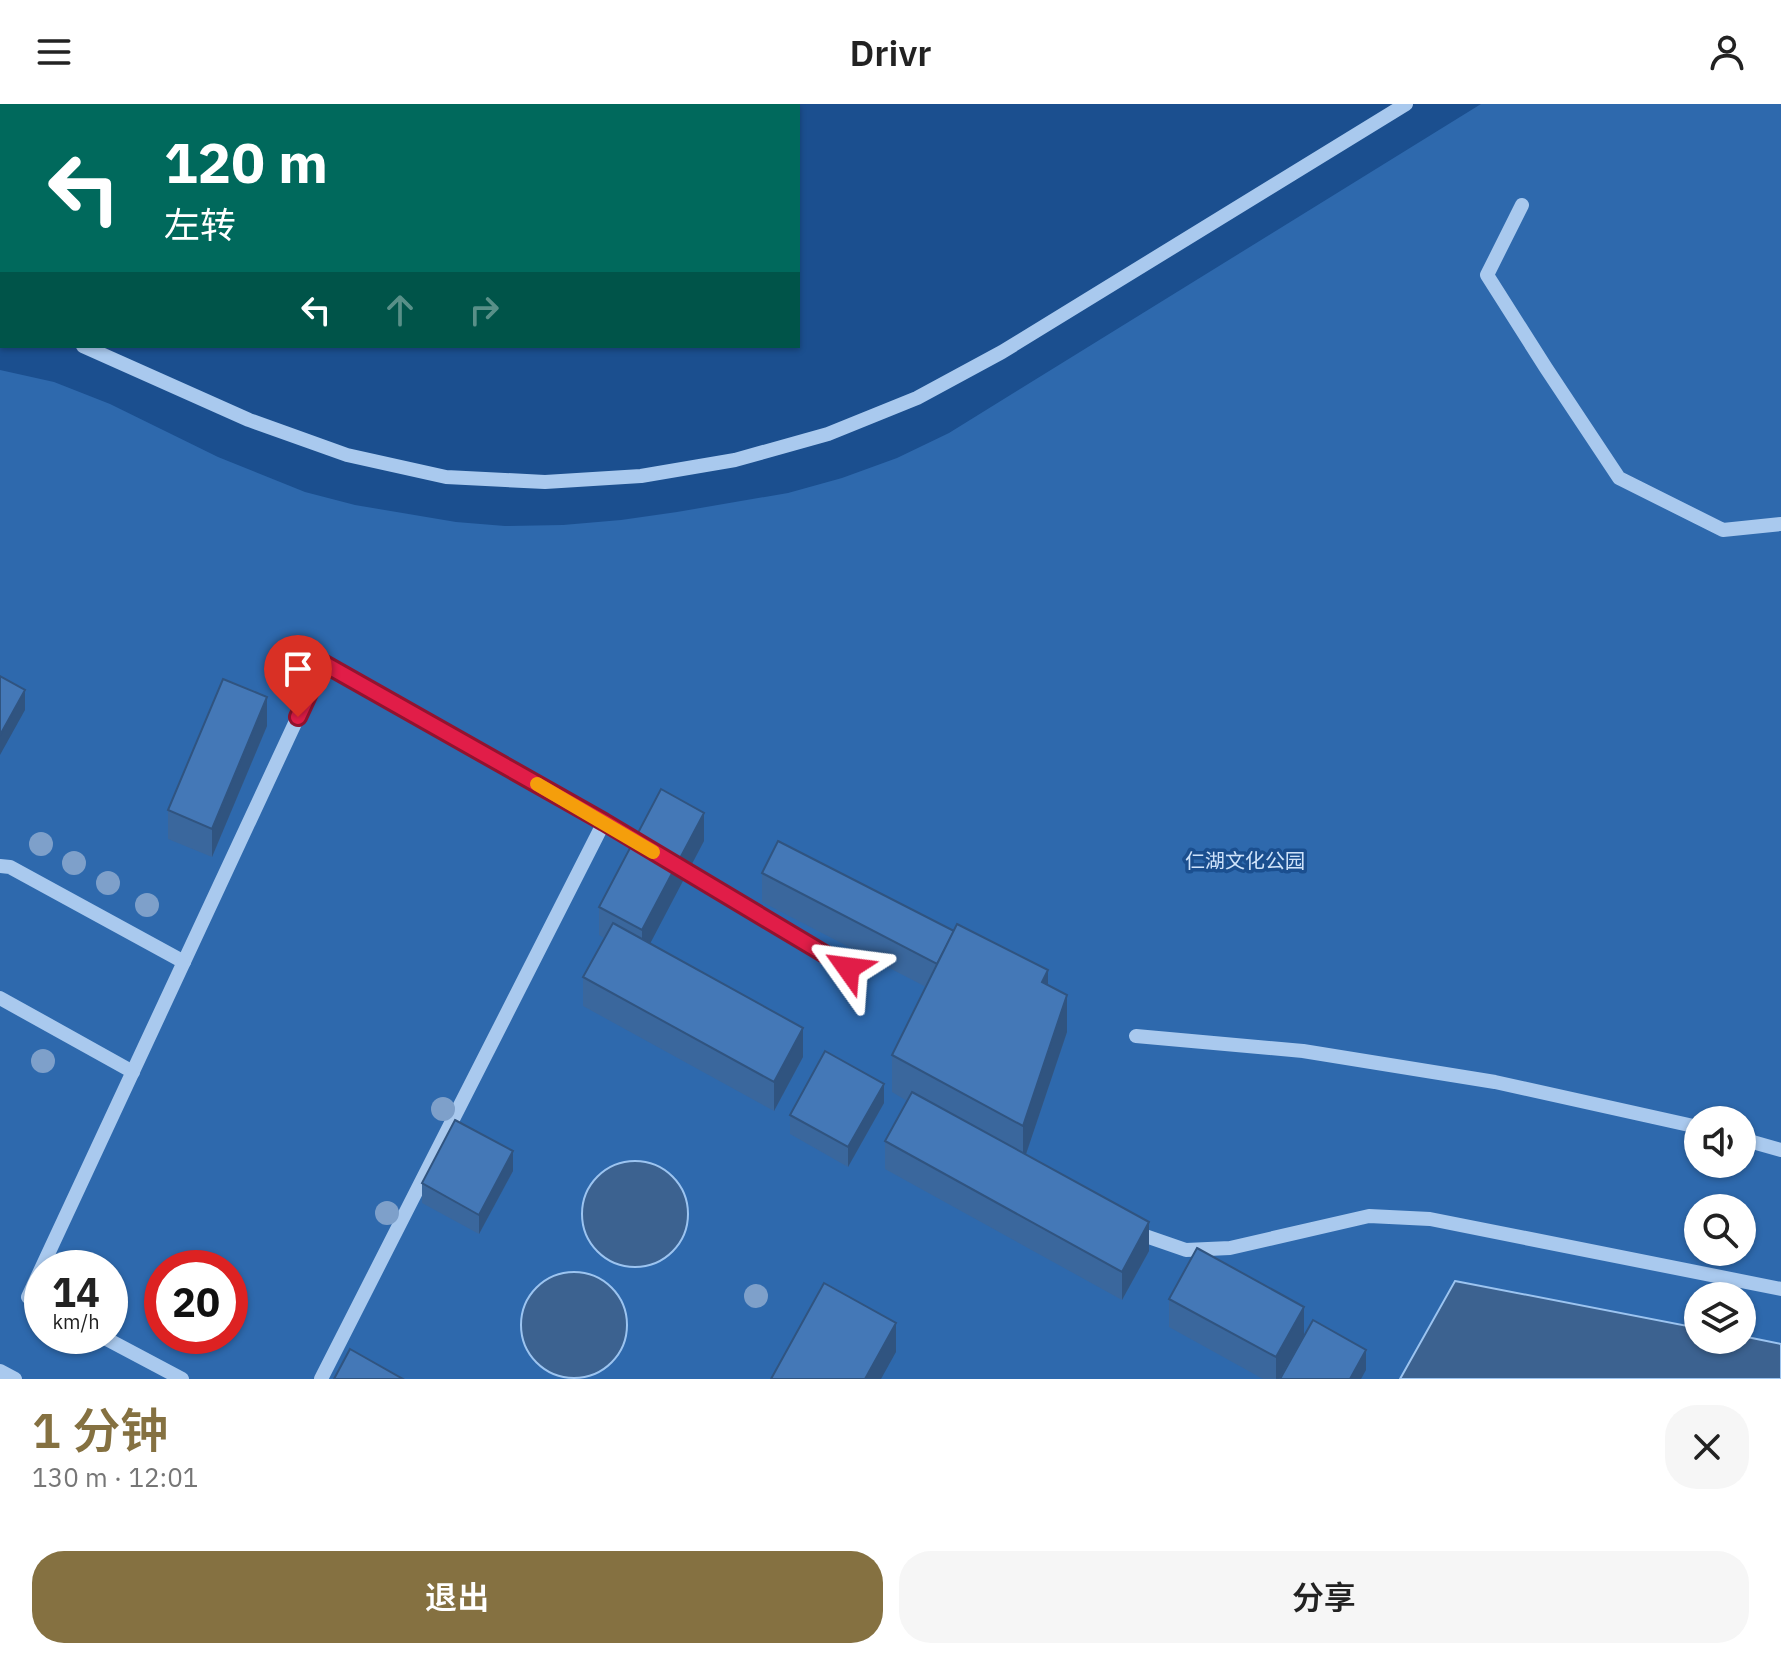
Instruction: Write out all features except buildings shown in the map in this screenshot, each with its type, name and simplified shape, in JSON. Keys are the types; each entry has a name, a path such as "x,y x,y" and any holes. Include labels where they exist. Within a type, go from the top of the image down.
{"street":[{"path":"87,348 249,420 347,455 446,477 558,481 641,476 735,460 828,434 917,398 1002,352 1406,104"},
{"path":"1522,205 1487,275 1619,478 1723,530 1781,524"},
{"path":"50,1250 323,663 604,822 848,968"},
{"path":"321,1379 604,822"},
{"path":"0,866 10,867 184,962"},
{"path":"0,998 133,1072"},
{"path":"1136,1036 1303,1051 1495,1082 1684,1124"},
{"path":"1756,1143 1781,1150"},
{"path":"1110,1224 1186,1250 1230,1248 1369,1216 1430,1219 1781,1289"},
{"path":"128,1350 182,1379"},
{"path":"0,1371 15,1379"}],"green space":[{"name":"仁湖文化公园","path":"1481,104 1781,104 1781,1379 0,1379 0,370 54,382 110,404 218,457 305,492 355,505 456,522 505,526 563,525 677,512 788,493 897,458 949,433"}],"shaded area":[{"path":"635,1161 655,1165 672,1177 684,1194 688,1214 684,1234 672,1251 655,1263 635,1267 615,1263 598,1251 586,1234 582,1214 586,1194 598,1177 615,1165"},
{"path":"574,1272 594,1276 611,1288 623,1305 627,1325 623,1345 611,1362 594,1374 574,1378 554,1374 537,1362 525,1345 521,1325 525,1305 537,1288 554,1276"},
{"path":"1455,1281 1684,1325 1684,1354 1756,1354 1756,1339 1781,1344 1781,1379 1400,1379"}],"slow traffic":[{"path":"537,784 653,852"}],"route":[{"path":"298,717 323,663 604,822 848,968"}]}
